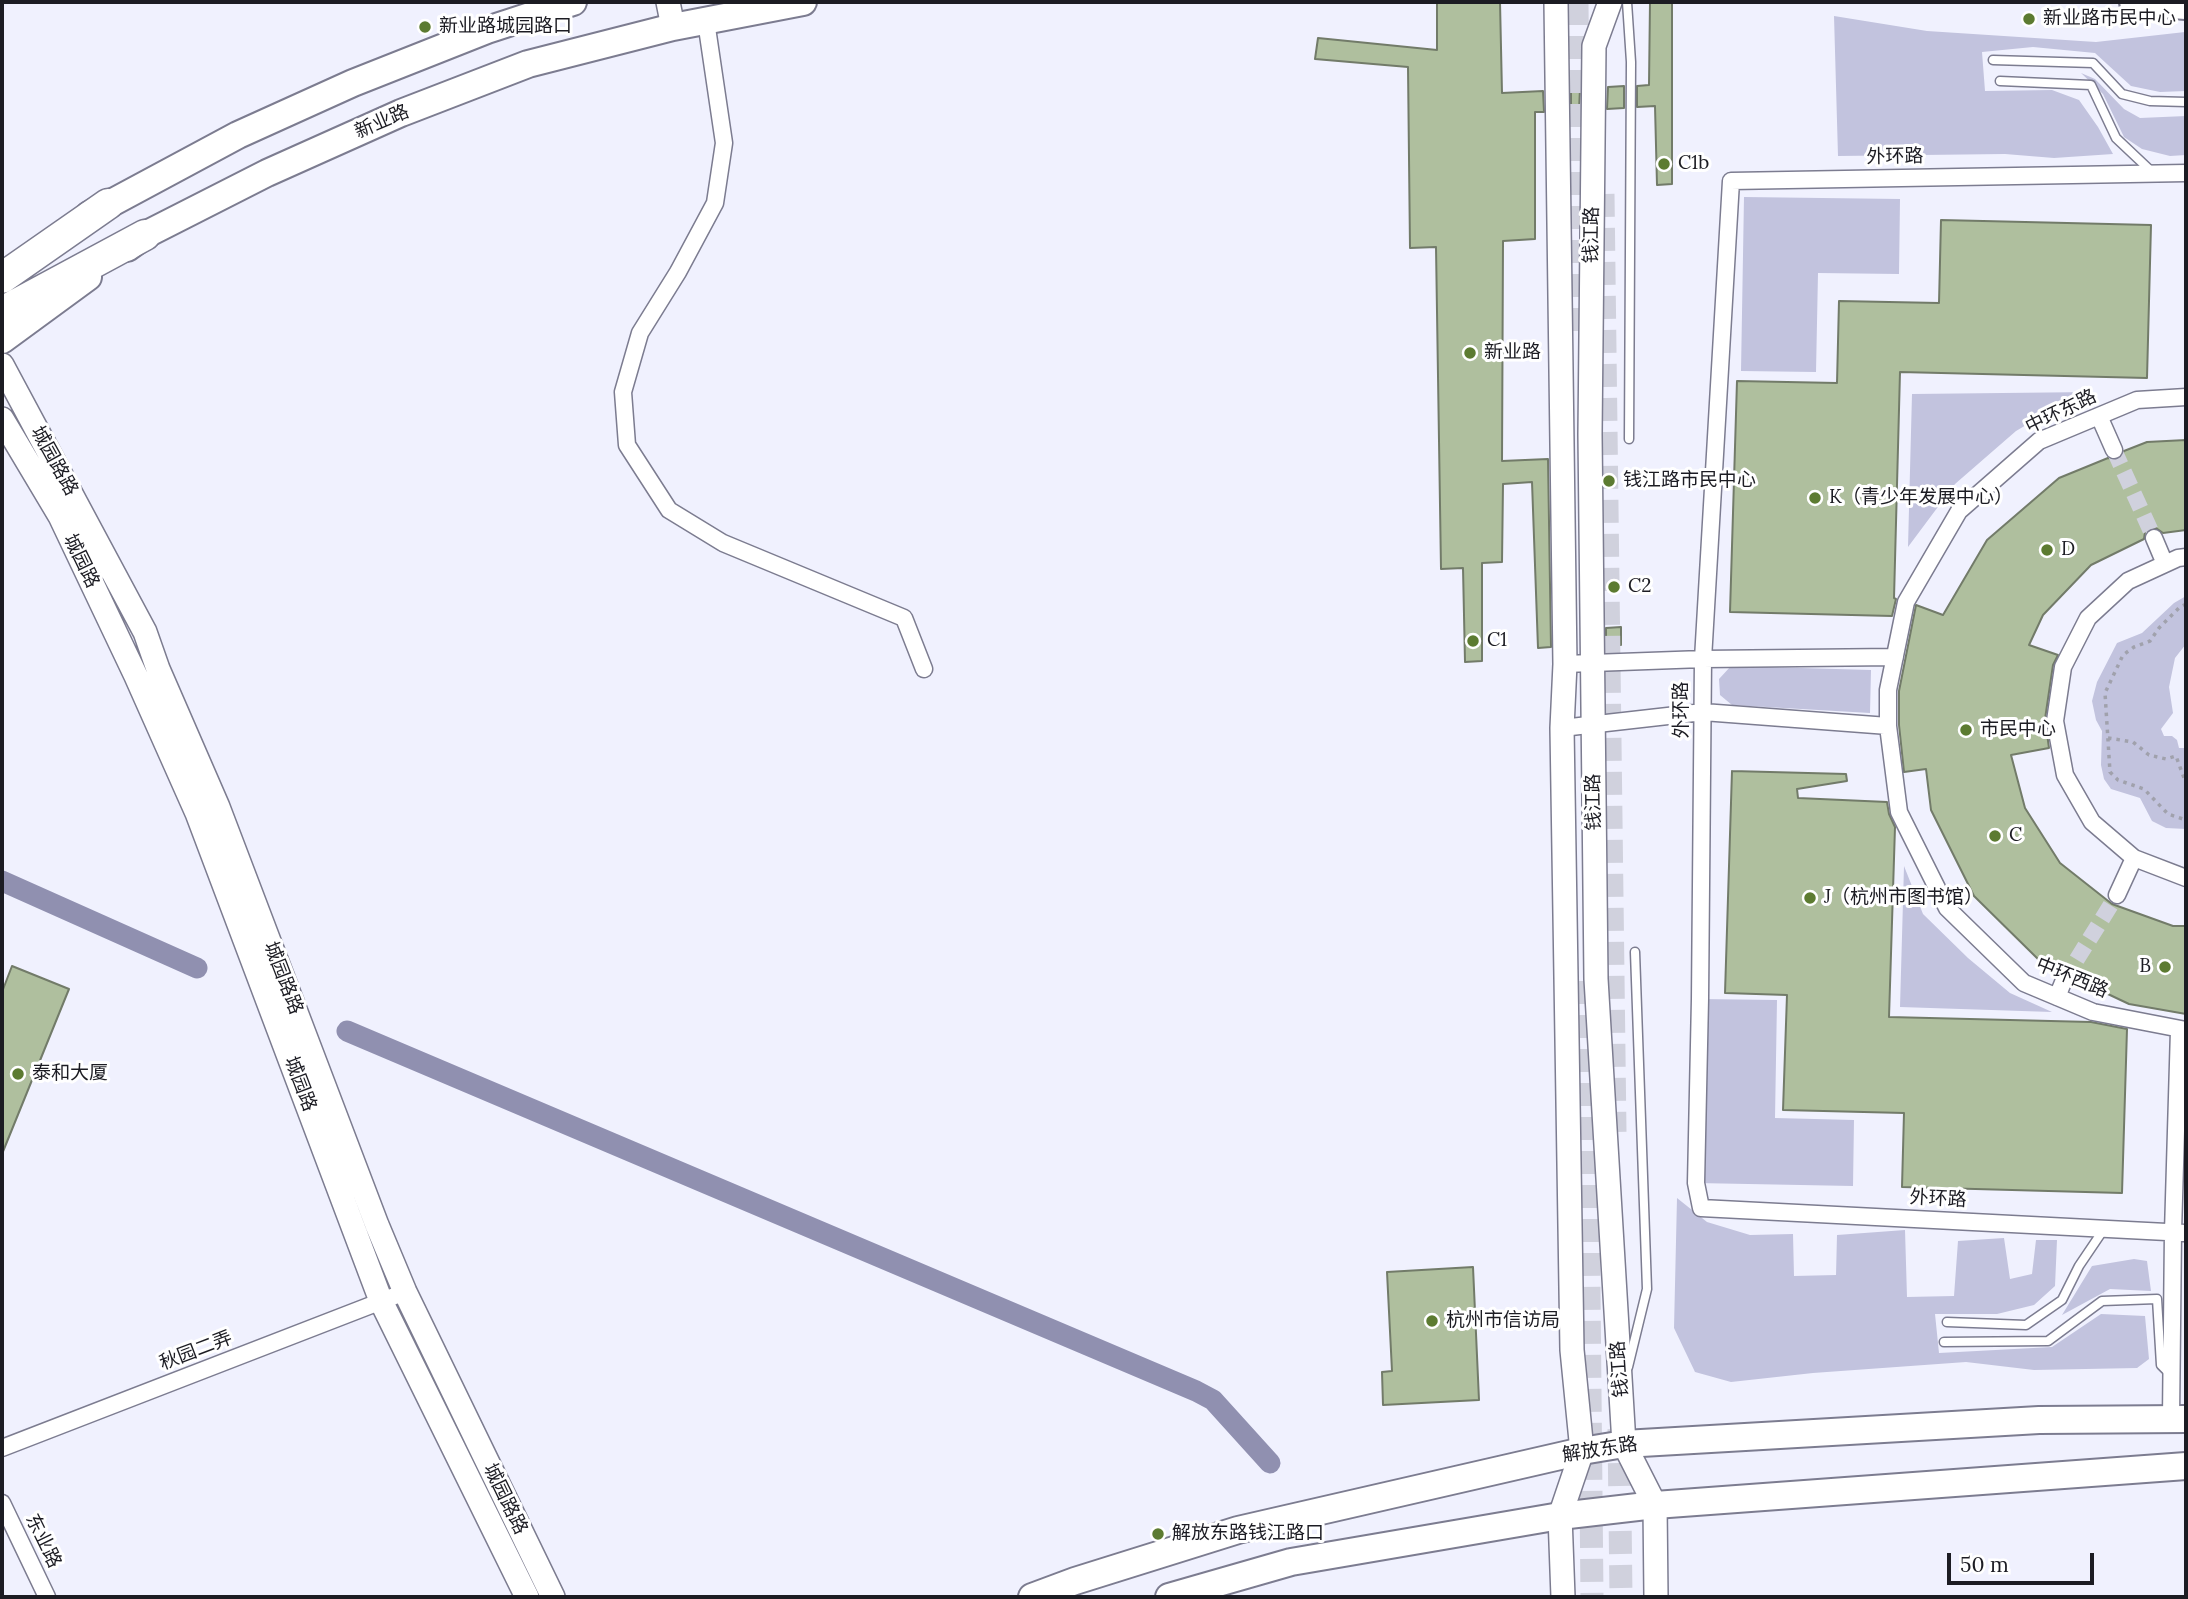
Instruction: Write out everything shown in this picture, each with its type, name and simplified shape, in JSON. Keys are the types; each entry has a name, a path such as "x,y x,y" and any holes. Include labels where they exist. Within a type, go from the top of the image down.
{"highway":[{"path":"2,278 108,204"},
{"path":"2,312 145,235"}],"main road":[{"path":"2,262 238,135 353,83 488,30 573,2"},
{"path":"668,2 673,27"},
{"name":"新业路","path":"2,340 145,235 267,173 401,113 528,64 706,21 739,8 803,2"},
{"name":"钱江路","path":"1556,2 1565,664 1562,728 1572,1350 1582,1451 1560,1516 1563,1597"},
{"name":"钱江路","path":"1610,2 1594,46 1590,434 1596,979 1624,1444 1655,1505 1656,1597"},
{"path":"2133,2 2186,6"},
{"name":"城园路路","path":"2,365 145,632 158,669 218,807 405,1292 553,1597"},
{"name":"城园路","path":"2,419 60,516 136,676 197,813 381,1301 527,1597"},
{"name":"解放东路","path":"1032,1597 1074,1581 1238,1530 1582,1451 1624,1444 2039,1420 2179,1418"},
{"path":"1169,1597 1292,1562 1560,1516 1655,1505 2186,1465"}],"street":[{"path":"706,21 724,143 715,203 678,272 640,333 623,392 626,445 669,510 723,543 904,618 924,670"},
{"name":"外环路","path":"2180,1232 1701,1208 1696,1183 1703,659 1731,181 2186,173"},
{"name":"中环东路","path":"1888,690 1906,602 1959,511 2039,441 2137,400 2186,397"},
{"path":"2099,416 2114,450"},
{"path":"2154,538 2165,564"},
{"path":"2186,557 2128,581 2088,618 2063,667 2055,721 2065,775 2092,822 2134,858 2186,878"},
{"path":"1565,664 1895,657"},
{"name":"中环西路","path":"1888,690 1888,726 1899,812 1947,908 2024,983 2093,1012 2183,1030"},
{"path":"1562,728 1703,712 1888,726"},
{"path":"2117,895 2134,858"},
{"path":"2057,996 2064,980"},
{"path":"2179,1418 2172,1377 2180,1232 2183,1030"},
{"name":"秋园二弄","path":"2,1448 405,1292"},
{"name":"东业路","path":"2,1503 47,1597"}],"lane":[{"path":"1627,2 1632,62 1629,439"},
{"path":"1993,60 2093,63 2122,94 2150,101 2186,102"},
{"path":"2000,81 2091,85 2116,138 2154,174"},
{"path":"1621,1394 1647,1289 1635,952"},
{"path":"1947,1322 2026,1325 2062,1300 2079,1266 2104,1228"},
{"path":"1944,1342 2048,1340 2102,1301 2157,1299 2161,1364 2172,1377"}],"path":[{"path":"2186,604 2159,628 2150,641 2123,655 2105,693 2110,772 2118,780 2144,789 2168,814 2186,820"},
{"path":"2108,738 2133,742 2149,755 2166,759 2176,756 2186,778"}],"shaded area":[{"path":"1834,16 1927,31 2096,42 2185,32 2186,91 2160,92 2131,86 2095,53 2033,47 1982,52 1985,91 2052,90 2079,100 2113,154 2054,158 2005,154 1838,156"},
{"path":"2081,73 2095,79 2124,109 2140,118 2186,116 2186,155 2170,156 2142,149 2124,137 2103,94"},
{"path":"1744,197 1900,199 1899,274 1818,273 1816,372 1741,371"},
{"path":"2093,392 2062,404 2016,431 1955,484 1908,547 1912,394"},
{"path":"2186,596 2186,644 2175,658 2169,687 2173,713 2161,729 2164,736 2172,736 2177,740 2179,748 2185,748 2186,751 2186,829 2166,828 2152,821 2140,798 2111,789 2104,779 2101,765 2102,731 2096,720 2092,701 2097,682 2117,643 2142,633 2174,603"},
{"path":"1731,666 1871,670 1870,713 1732,705 1720,695 1719,679"},
{"path":"1904,866 1923,914 1968,958 2010,993 2052,1012 1900,1007"},
{"path":"1700,999 1777,1000 1775,1118 1854,1120 1853,1186 1696,1183"},
{"path":"1677,1198 1707,1222 1750,1235 1793,1234 1794,1276 1836,1275 1837,1235 1905,1230 1907,1297 1954,1296 1958,1241 2004,1238 2010,1279 2032,1274 2036,1240 2057,1240 2055,1286 2034,1305 1997,1314 1935,1314 1939,1353 2052,1347 2101,1314 2145,1316 2149,1359 2137,1368 2034,1370 1966,1362 1731,1382 1695,1372 1674,1328"},
{"path":"2134,1259 2147,1261 2151,1291 2110,1289 2062,1315 2092,1266"}],"building":[{"name":"新业路","path":"1437,2 1500,2 1502,93 1543,91 1544,112 1535,112 1535,239 1503,241 1502,461 1548,459 1551,647 1538,648 1532,482 1503,484 1502,562 1482,563 1482,661 1465,662 1463,568 1441,569 1436,247 1410,248 1408,67 1315,59 1318,38 1437,50"},
{"path":"1650,2 1672,2 1672,184 1657,185 1655,106 1637,107 1637,86 1649,85"},
{"path":"1624,86 1624,108 1607,109 1608,87"},
{"path":"1580,89 1579,110 1571,111 1571,90"},
{"name":"K（青少年发展中心）","path":"1941,220 2151,225 2147,378 1900,372 1896,599 1892,616 1730,612 1737,381 1837,383 1839,301 1939,303"},
{"name":"市民中心","path":"2186,440 2186,530 2163,533 2156,528 2149,529 2145,532 2144,539 2091,565 2043,615 2029,645 2058,655 2053,665 2045,719 2049,748 2011,755 2025,808 2060,863 2112,904 2173,926 2186,926 2186,1014 2129,1004 2074,978 2069,971 2059,971 2042,963 1974,896 1931,810 1926,769 1904,772 1899,691 1916,605 1943,615 1987,540 2059,478 2108,458 2118,460 2124,451 2147,442"},
{"path":"1621,627 1621,645 1606,645 1606,628"},
{"name":"J（杭州市图书馆）","path":"1732,771 1846,774 1847,781 1797,789 1798,798 1887,802 1895,827 1889,1017 2091,1022 2127,1029 2122,1193 1902,1187 1904,1113 1783,1110 1787,995 1725,993"},
{"name":"泰和大厦","path":"12,966 69,989 2,1154 2,992"},
{"name":"杭州市信访局","path":"1473,1267 1479,1400 1383,1405 1382,1372 1392,1371 1387,1272"}],"waterway":[{"path":"2,881 197,968"},
{"path":"347,1031 1196,1391 1213,1400 1270,1463"}],"tunnel":[{"path":"1577,2 1580,335"},
{"path":"1603,194 1615,1132"},
{"path":"2114,450 2154,538"},
{"path":"2064,980 2117,895"},
{"path":"1586,981 1592,1597"},
{"path":"1619,1429 1621,1597"}],"place":[{"name":"新业路市民中心","path":"2029,19"},
{"name":"新业路城园路口","path":"425,27"},
{"name":"C1b","path":"1664,164"},
{"name":"新业路","path":"1470,353"},
{"name":"钱江路市民中心","path":"1609,481"},
{"name":"K（青少年发展中心）","path":"1815,498"},
{"name":"D","path":"2047,550"},
{"name":"C2","path":"1614,587"},
{"name":"C1","path":"1473,641"},
{"name":"市民中心","path":"1966,730"},
{"name":"C","path":"1995,836"},
{"name":"J（杭州市图书馆）","path":"1810,898"},
{"name":"B","path":"2165,967"},
{"name":"泰和大厦","path":"18,1074"},
{"name":"杭州市信访局","path":"1432,1321"},
{"name":"解放东路钱江路口","path":"1158,1534"}]}
